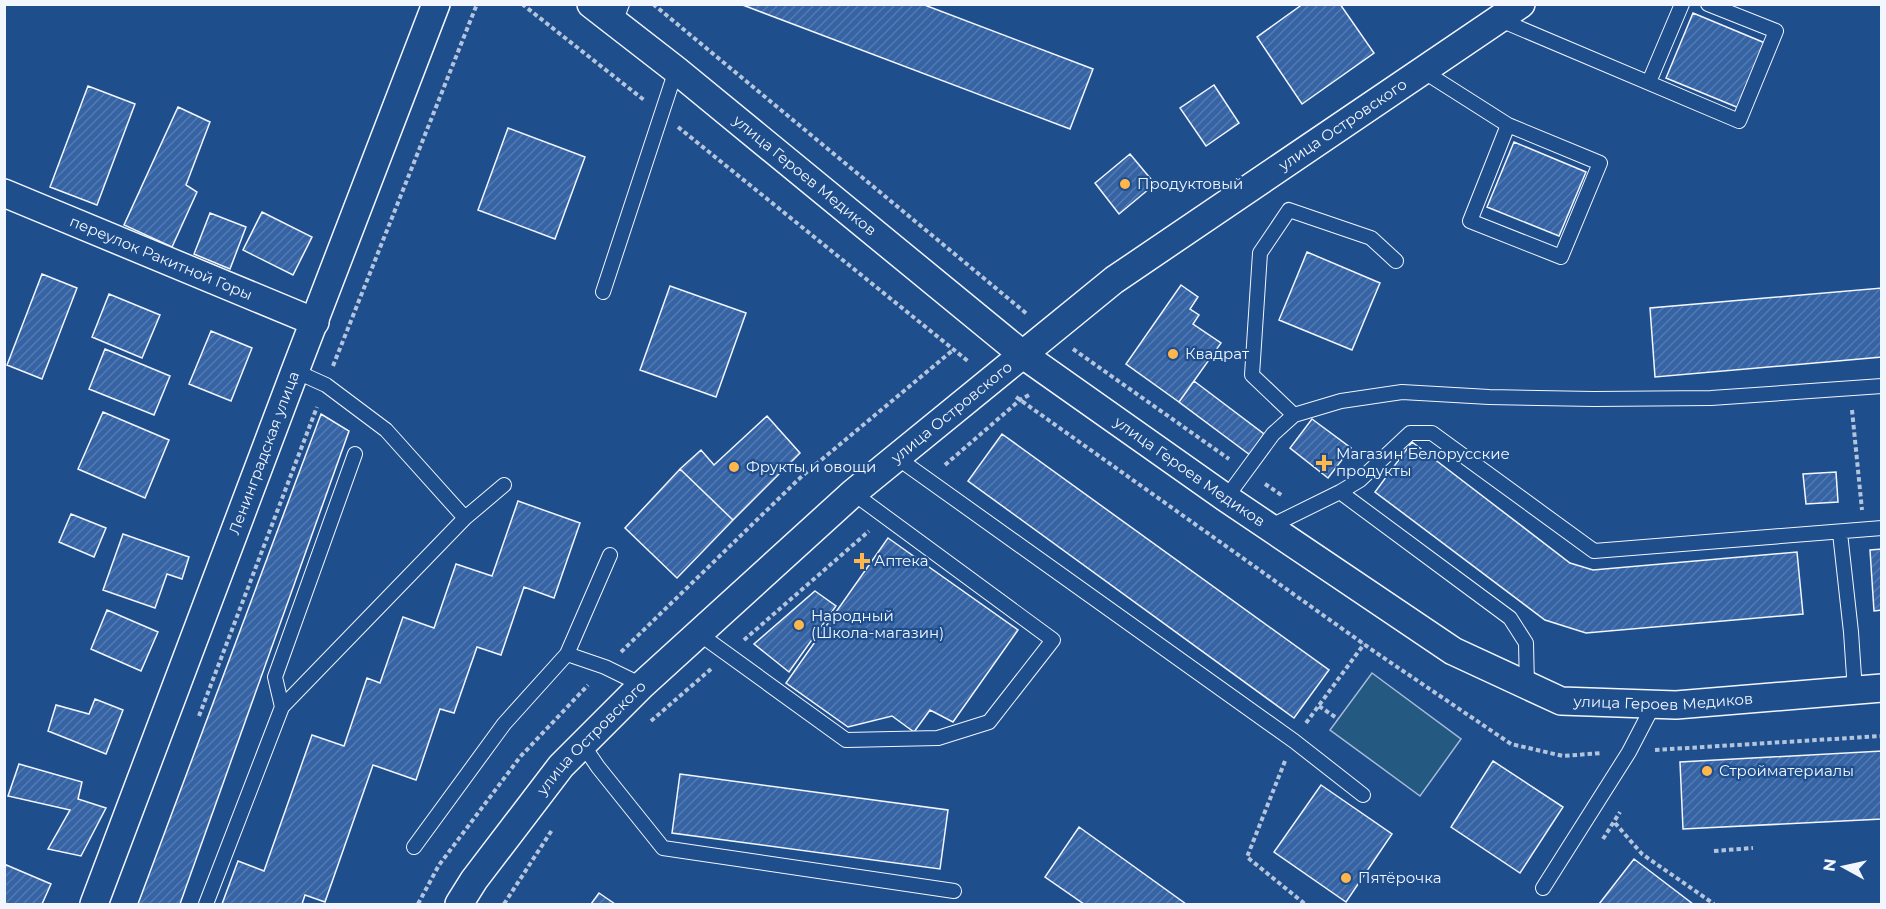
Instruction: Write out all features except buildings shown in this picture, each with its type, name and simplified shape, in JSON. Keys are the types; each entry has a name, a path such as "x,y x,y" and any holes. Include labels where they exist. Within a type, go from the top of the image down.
{"street":[{"name":"Ленинградская улица","path":"94,904 436,4"},
{"name":"улица Героев Медиков","path":"591,4 618,13 676,70 1022,354 1226,498 1453,651 1561,701 1676,705 1868,689"},
{"name":"улица Островского","path":"459,904 474,880 561,766 642,685 853,493 1114,280 1521,4"},
{"name":"переулок Ракитной Горы","path":"4,193 315,322"}],"lane":[{"path":"1649,82 1682,4"},
{"path":"1498,19 1739,121 1776,31 1708,4"},
{"path":"603,292 676,70"},
{"path":"1423,71 1508,125 1600,163 1561,257 1470,221 1508,125"},
{"path":"1294,415 1251,375 1260,253 1289,210 1371,238 1396,261"},
{"path":"295,371 326,385 386,430 465,518"},
{"path":"1226,498 1273,434 1294,415 1341,401 1402,392 1489,397 1711,398 1881,386"},
{"path":"1269,527 1360,480 1410,434 1432,433 1594,550 1840,533 1881,528"},
{"path":"282,707 275,676 355,454"},
{"path":"896,457 1294,741 1363,795"},
{"path":"206,904 282,707 465,518 504,485"},
{"path":"1340,492 1510,618 1526,643 1527,686"},
{"path":"698,633 846,740 938,738 989,722 1053,640 853,493"},
{"path":"1840,533 1851,632 1868,689"},
{"path":"414,847 504,724 567,654 610,555"},
{"path":"567,654 642,685"},
{"path":"1543,888 1629,752 1654,704"},
{"path":"583,745 663,849 954,891"}],"path":[{"path":"195,726 326,385 477,4"},
{"path":"653,4 1049,332 1304,510"},
{"path":"418,904 439,865 520,757 604,668 802,476 953,350"},
{"path":"1855,436 1863,530"},
{"path":"1305,904 1247,857 1294,741 1364,644"},
{"path":"1319,706 1338,720"},
{"path":"1615,823 1642,854 1714,904"},
{"path":"1714,852 1753,848"}],"shaded area":[{"path":"1372,673 1461,739 1420,796 1330,730"}],"place":[{"name":"Продуктовый","path":"1125,184"},
{"name":"Квадрат","path":"1173,354"},
{"name":"Магазин Белорусские продукты","path":"1324,463"},
{"name":"Фрукты и овощи","path":"734,467"},
{"name":"Аптека","path":"862,561"},
{"name":"Народный (Школа-магазин)","path":"799,625"},
{"name":"Стройматериалы","path":"1707,771"},
{"name":"Пятёрочка","path":"1346,878"}]}
